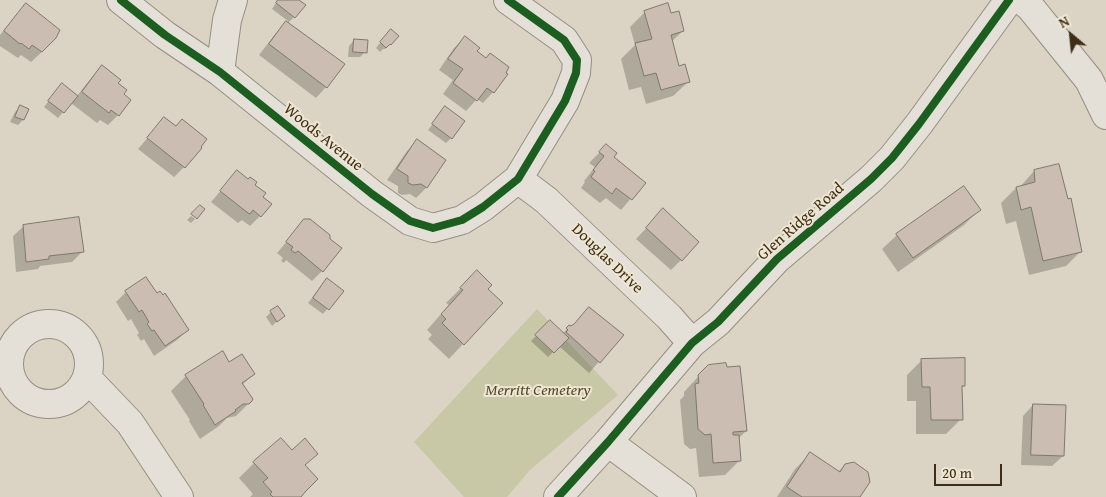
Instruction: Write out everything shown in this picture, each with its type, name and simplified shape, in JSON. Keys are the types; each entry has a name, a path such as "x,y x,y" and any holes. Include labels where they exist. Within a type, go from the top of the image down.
{"street":[{"name":"Woods Avenue","path":"121,0 165,35 220,72 372,194 410,221 434,228 462,220 483,207 518,179"},
{"path":"220,72 226,20 232,0"},
{"path":"508,0 564,40 577,60 576,73 565,101 518,179"},
{"name":"Glen Ridge Road","path":"558,497 608,442 692,343 718,322 776,259 871,179 892,158 1009,0"},
{"path":"1022,0 1031,8 1089,80 1106,115"},
{"name":"Douglas Drive","path":"518,179 546,200 669,317 692,343"},
{"path":"87,378 130,423 179,497"},
{"path":"608,442 682,497"}],"green space":[{"name":"Merritt Cemetery","path":"537,309 618,395 529,471 507,497 464,497 414,442"}],"building":[{"path":"278,0 299,0 306,5 295,18 276,3"},
{"path":"26,3 60,30 56,38 42,52 32,45 29,49 4,31"},
{"path":"668,3 671,13 679,11 684,31 671,35 679,66 685,64 690,82 661,90 656,73 644,76 635,43 652,39 644,11"},
{"path":"286,21 345,64 327,88 269,44"},
{"path":"391,29 399,36 386,48 380,42"},
{"path":"465,36 480,48 477,51 486,58 490,53 509,67 506,73 508,74 494,93 487,88 477,101 453,83 463,69 448,59"},
{"path":"354,39 368,40 367,53 353,52"},
{"path":"102,65 121,80 118,83 127,90 124,94 131,100 119,116 111,110 109,113 82,92"},
{"path":"62,83 78,96 64,113 48,101"},
{"path":"20,105 29,109 24,120 15,117"},
{"path":"445,106 465,121 452,139 432,124"},
{"path":"164,117 176,126 182,119 207,139 185,168 147,138"},
{"path":"417,139 446,160 427,188 421,184 413,185 408,183 408,176 397,169"},
{"path":"606,144 617,153 614,157 646,183 632,200 616,188 612,194 591,177 595,171 593,170 604,156 599,152"},
{"path":"1059,164 1068,199 1071,198 1082,252 1043,261 1031,207 1021,210 1016,187 1035,182 1034,170"},
{"path":"237,170 248,179 250,177 257,182 255,185 266,193 263,197 272,204 261,217 253,210 250,214 248,213 220,191"},
{"path":"964,186 981,210 913,258 896,234"},
{"path":"200,205 205,209 197,219 191,214"},
{"path":"663,208 699,242 682,261 646,228"},
{"path":"79,217 84,252 49,256 49,259 26,262 23,225"},
{"path":"304,219 310,219 330,235 330,239 342,248 323,272 298,251 295,253 291,250 293,247 286,242"},
{"path":"477,270 492,285 488,289 503,303 464,345 442,323 446,319 441,314 463,290 460,288"},
{"path":"146,277 157,293 160,291 163,295 165,293 189,330 165,346 154,330 152,331 147,324 149,322 142,310 139,312 125,291"},
{"path":"327,278 344,291 329,310 313,298"},
{"path":"278,306 285,316 277,322 270,311"},
{"path":"589,307 624,335 600,363 566,332 568,330 566,328 574,324"},
{"path":"550,320 569,338 554,353 535,335"},
{"path":"223,351 229,362 242,354 255,374 242,383 253,399 249,404 243,404 215,425 185,375"},
{"path":"965,358 965,386 962,386 963,420 931,420 930,387 922,387 921,359"},
{"path":"726,363 727,367 740,366 747,431 733,432 733,435 739,435 741,461 713,463 711,434 705,435 698,429 695,384 699,383 698,375 708,365"},
{"path":"1033,404 1066,405 1064,456 1031,455"},
{"path":"281,438 292,450 305,438 318,454 305,465 318,479 301,497 273,497 270,494 272,492 263,482 268,478 253,462"},
{"path":"810,452 840,472 845,464 854,462 868,472 870,482 860,497 802,497 787,487"}],"cycle path":[{"path":"121,0 165,35 220,72 372,194 410,221 433,228 462,220 483,207 518,179 565,101 576,73 577,60 564,40 508,0"},
{"path":"558,497 608,442 692,343 718,322 777,259 871,179 892,158 1009,0"}]}
